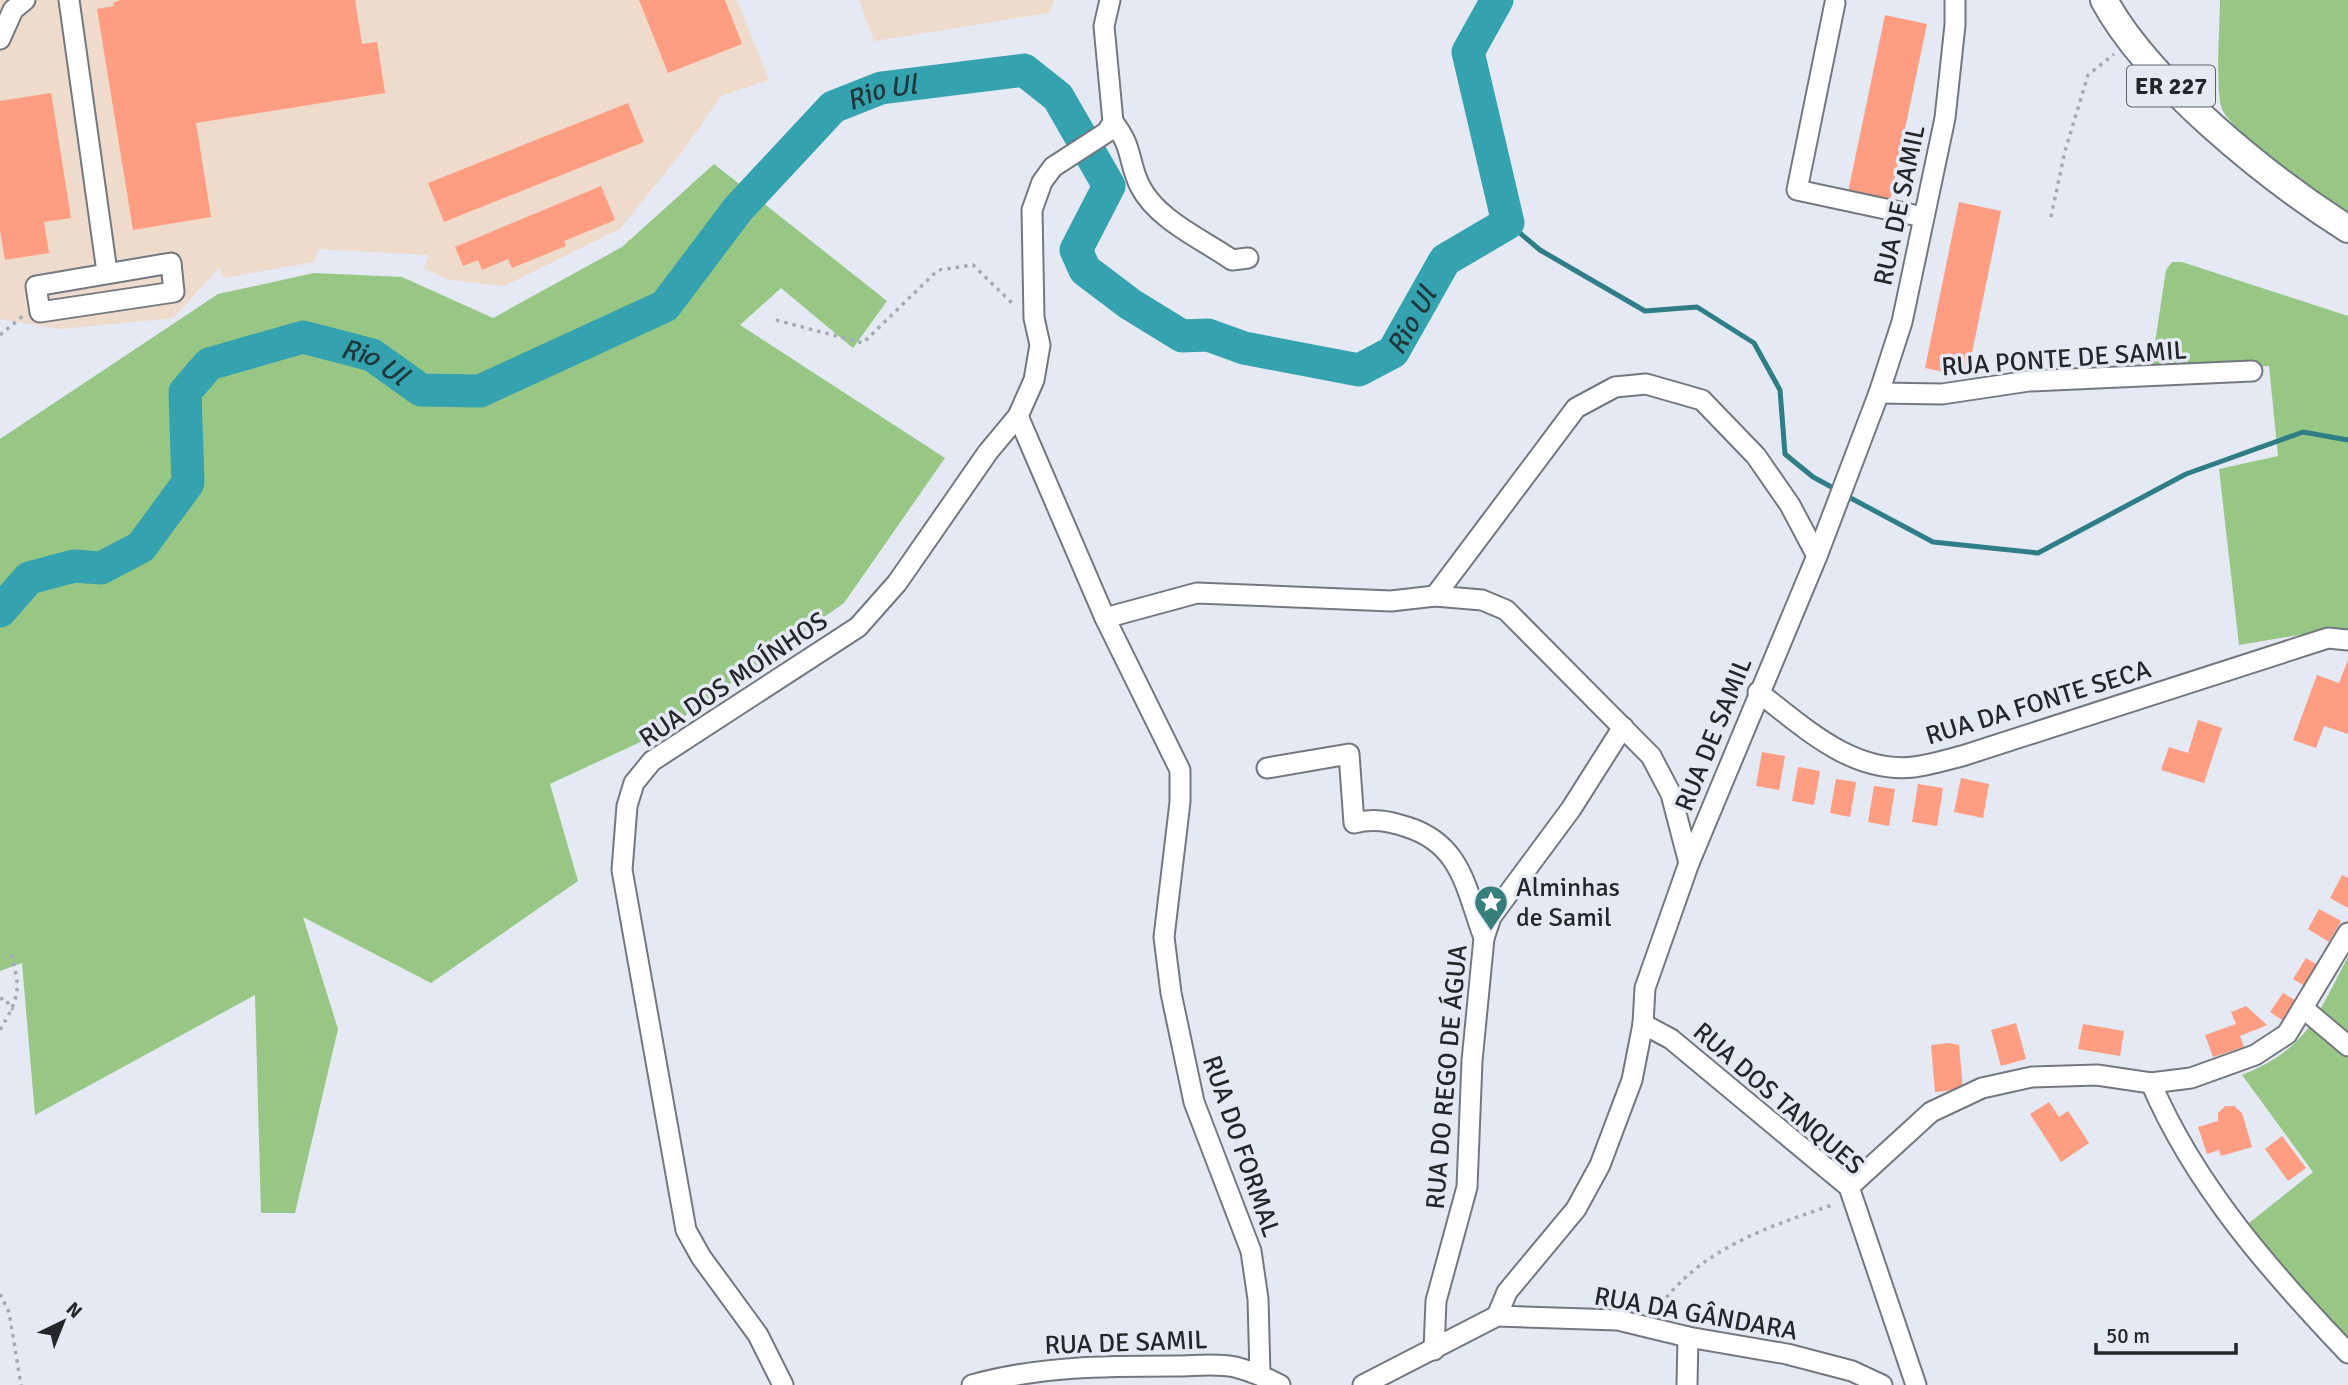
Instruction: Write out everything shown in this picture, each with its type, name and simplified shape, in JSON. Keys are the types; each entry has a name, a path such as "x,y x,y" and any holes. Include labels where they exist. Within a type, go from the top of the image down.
{"main road":[{"name":"ER 227","path":"2104,0 2135,44 2168,82 2252,159 2348,229"}],"street":[{"path":"69,0 107,272"},
{"path":"1110,0 1104,26 1113,122 1127,138 1139,185 1153,207 1232,260 1248,257"},
{"name":"RUA DE SAMIL","path":"1497,1316 1507,1292 1576,1209 1600,1165 1632,1080 1643,1024 1645,988 1689,863 1758,692 1817,556 1848,468 1879,393 1902,323 1945,118 1955,26 1955,0"},
{"path":"0,39 13,3"},
{"path":"1835,3 1797,190 1923,216"},
{"name":"RUA DOS MOÍNHOS","path":"782,1385 758,1335 701,1257 687,1230 622,870 627,806 634,783 652,761 858,627 897,583 988,452 1018,416 1034,380 1040,345 1034,318 1032,210 1042,182 1053,167 1107,132 1113,122"},
{"path":"171,263 174,292 40,312 36,286 107,272 171,263"},
{"name":"RUA PONTE DE SAMIL","path":"1879,393 1942,394 2029,381 2252,371"},
{"path":"1435,596 1576,408 1615,387 1646,384 1702,400 1756,456 1790,505 1817,556"},
{"name":"RUA DO FORMAL","path":"1018,416 1105,618 1180,770 1180,802 1164,937 1171,993 1194,1102 1251,1251 1258,1299 1260,1374"},
{"path":"1105,618 1197,593 1391,601 1435,596 1482,600 1506,610 1651,756 1671,794 1689,863"},
{"name":"RUA DA FONTE SECA","path":"1758,692 1834,748 1870,765 1913,767 1962,756 2328,638 2348,640"},
{"name":"RUA DO REGO DE ÁGUA","path":"1434,1350 1436,1301 1467,1188 1472,1061 1484,938 1491,917 1571,809 1623,727"},
{"path":"1267,768 1349,754 1353,823 1386,820 1440,841 1452,854 1484,938"},
{"path":"1851,1192 1931,1112 1982,1088 2032,1077 2097,1075 2151,1083 2191,1078 2255,1055 2287,1034 2348,933"},
{"path":"2303,1008 2348,1046"},
{"name":"RUA DOS TANQUES","path":"1643,1024 1671,1039 1851,1192 1916,1385"},
{"path":"2151,1083 2169,1126 2252,1249 2348,1353"},
{"path":"1363,1385 1497,1316"},
{"name":"RUA DA GÂNDARA","path":"1497,1316 1618,1320 1688,1337 1787,1354 1852,1371 1882,1385"},
{"path":"1687,1385 1688,1337"},
{"name":"RUA DE SAMIL","path":"972,1385 1009,1374 1055,1368 1232,1366 1260,1374 1280,1385"}],"path":[{"path":"2051,218 2065,150 2088,75 2107,57 2135,44"},
{"path":"776,320 863,343 938,270 973,265 1024,315 1034,318"},
{"path":"0,335 24,315 40,312"},
{"path":"0,1030 13,1010 19,981 10,953"},
{"path":"0,999 4,999 13,1010"},
{"path":"1642,1325 1691,1272 1727,1247 1851,1192"},
{"path":"0,1294 9,1312 21,1385"}],"shaded area":[{"path":"0,0 737,0 769,80 721,96 685,148 620,229 504,286 449,280 424,268 429,255 318,249 314,262 223,278 220,267 173,318 61,329 0,319"},
{"path":"859,0 1054,0 1049,13 874,41"}],"green space":[{"path":"2220,0 2348,0 2348,212 2260,148 2229,120 2222,109 2218,73"},
{"path":"714,164 887,301 853,348 781,288 740,325 945,458 844,603 662,732 550,784 578,881 431,983 303,917 338,1029 295,1213 261,1213 255,995 35,1115 22,963 0,971 0,439 218,294 314,273 402,277 493,318 622,247"},
{"path":"2172,262 2182,262 2348,316 2348,632 2311,633 2239,645 2219,469 2278,456 2269,366 2151,369 2166,270"},
{"path":"2348,957 2348,1343 2284,1272 2249,1223 2313,1172 2242,1075 2264,1065 2297,1041 2318,1013"}],"building":[{"path":"120,0 355,0 362,44 377,42 385,93 196,123 211,217 133,230 97,9 114,6 113,3"},
{"path":"639,0 725,0 742,44 668,73"},
{"path":"1885,15 1927,24 1890,200 1848,192"},
{"path":"51,93 71,218 44,222 49,253 5,260 0,230 0,101"},
{"path":"628,103 644,142 444,222 428,183"},
{"path":"601,186 615,220 564,241 566,246 512,268 508,259 482,270 478,260 463,266 455,247"},
{"path":"1959,202 2001,211 1967,377 1925,368"},
{"path":"2348,660 2348,734 2324,726 2316,748 2293,740 2317,675 2339,683"},
{"path":"2198,720 2222,728 2204,783 2161,770 2169,747 2188,753"},
{"path":"1762,752 1785,756 1779,790 1756,786"},
{"path":"1798,767 1820,771 1814,805 1792,801"},
{"path":"1961,778 1989,784 1983,818 1954,812"},
{"path":"1836,779 1856,782 1850,817 1830,813"},
{"path":"1918,784 1943,788 1937,826 1912,822"},
{"path":"1874,786 1895,789 1889,826 1868,822"},
{"path":"2342,875 2348,878 2348,908 2330,898"},
{"path":"2319,909 2341,921 2329,942 2308,929"},
{"path":"2306,958 2321,967 2308,988 2293,979"},
{"path":"2283,993 2298,1002 2285,1022 2270,1012"},
{"path":"2246,1006 2267,1025 2240,1036 2244,1047 2213,1057 2205,1035 2236,1024 2231,1012"},
{"path":"2016,1023 2026,1059 2001,1066 1991,1030"},
{"path":"2083,1024 2124,1031 2120,1056 2078,1049"},
{"path":"1931,1045 1959,1045 1963,1089 1935,1092"},
{"path":"2049,1102 2059,1117 2068,1111 2089,1143 2061,1162 2030,1114"},
{"path":"2225,1106 2234,1106 2242,1113 2252,1147 2221,1156 2219,1150 2207,1154 2198,1127 2218,1121 2218,1113"},
{"path":"2282,1136 2306,1168 2288,1181 2265,1149"}],"waterway":[{"name":"Rio Ul","path":"0,611 29,578 74,566 101,568 141,547 188,483 185,392 209,364 303,337 372,355 421,390 480,391 665,306 738,209 833,107 881,88 1024,70 1058,97 1109,186 1076,250 1085,270 1130,304 1182,336 1208,335 1244,348 1359,370 1393,352 1445,260 1508,223 1468,52 1497,0"},
{"path":"1508,223 1540,250 1645,311 1697,307 1754,343 1780,390 1785,454 1813,477 1837,490"},
{"path":"1845,495 1933,542 2038,553 2186,474 2303,432 2348,440"}],"place":[{"name":"Alminhas de Samil","path":"1491,932"}]}
